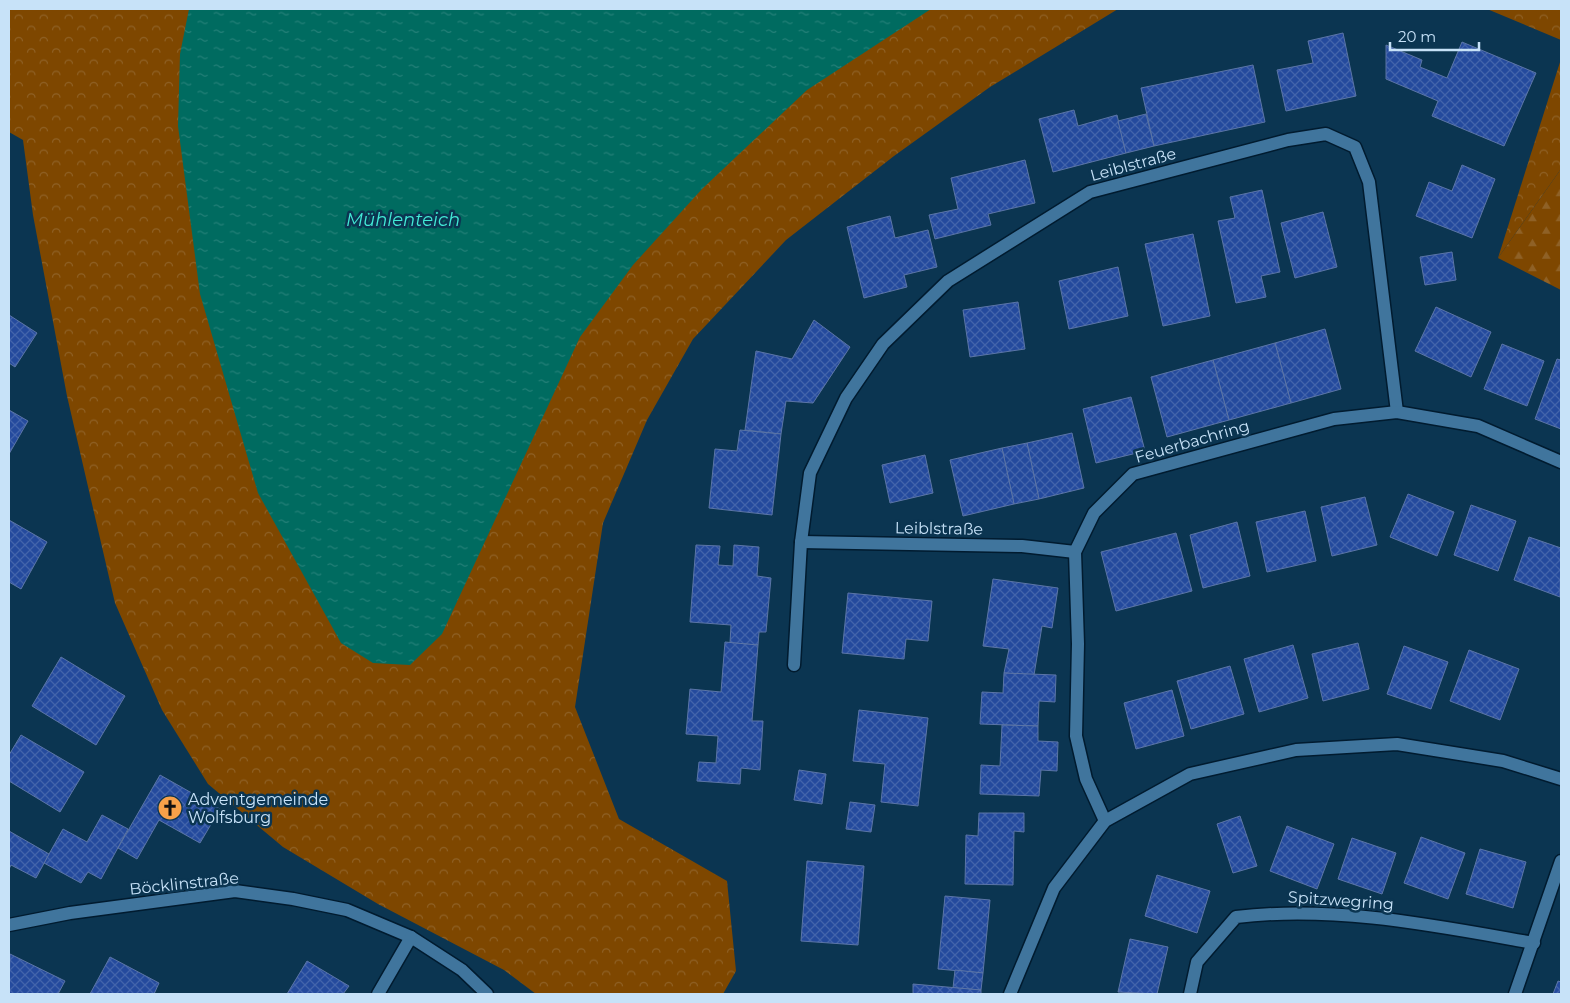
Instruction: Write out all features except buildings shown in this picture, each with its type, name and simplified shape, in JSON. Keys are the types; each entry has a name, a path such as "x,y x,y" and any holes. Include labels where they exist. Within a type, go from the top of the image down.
{"street":[{"name":"Leiblstraße","path":"794,666 801,542 810,472 846,398 883,344 948,281 1090,192 1288,140 1326,134 1355,147 1368,182 1397,412"},
{"name":"Feuerbachring","path":"1106,821 1086,779 1076,736 1078,644 1075,586 1076,552 1094,513 1133,474 1334,419 1397,412 1478,426 1561,462"},
{"name":"Leiblstraße","path":"801,542 1022,546 1076,552"},
{"path":"1010,994 1054,888 1106,821 1190,774 1296,750 1397,744 1503,761 1561,779"},
{"path":"1515,994 1561,861"},
{"name":"Böcklinstraße","path":"9,925 70,913 235,891 293,899 347,910 410,937 462,970 487,994"},
{"name":"Spitzwegring","path":"1190,994 1197,962 1236,917 1272,912 1391,919 1534,943"},
{"path":"378,994 410,937"}],"green space":[{"path":"9,9 1118,9 990,87 894,156 786,240 693,339 647,420 603,523 575,707 619,819 727,881 736,971 723,994 536,994 504,970 378,904 283,847 208,784 162,710 115,603 67,396 33,215 23,140 9,132"},
{"path":"1487,9 1561,9 1561,40"},
{"path":"1561,59 1561,169 1498,258"},
{"path":"1561,169 1561,290 1498,258"}],"water":[{"name":"Mühlenteich","path":"189,9 931,9 807,90 702,189 633,265 580,337 442,634 410,665 373,663 341,643 258,493 200,294 178,126 180,54"}],"place":[{"name":"Adventgemeinde Wolfsburg","path":"170,808"}]}
